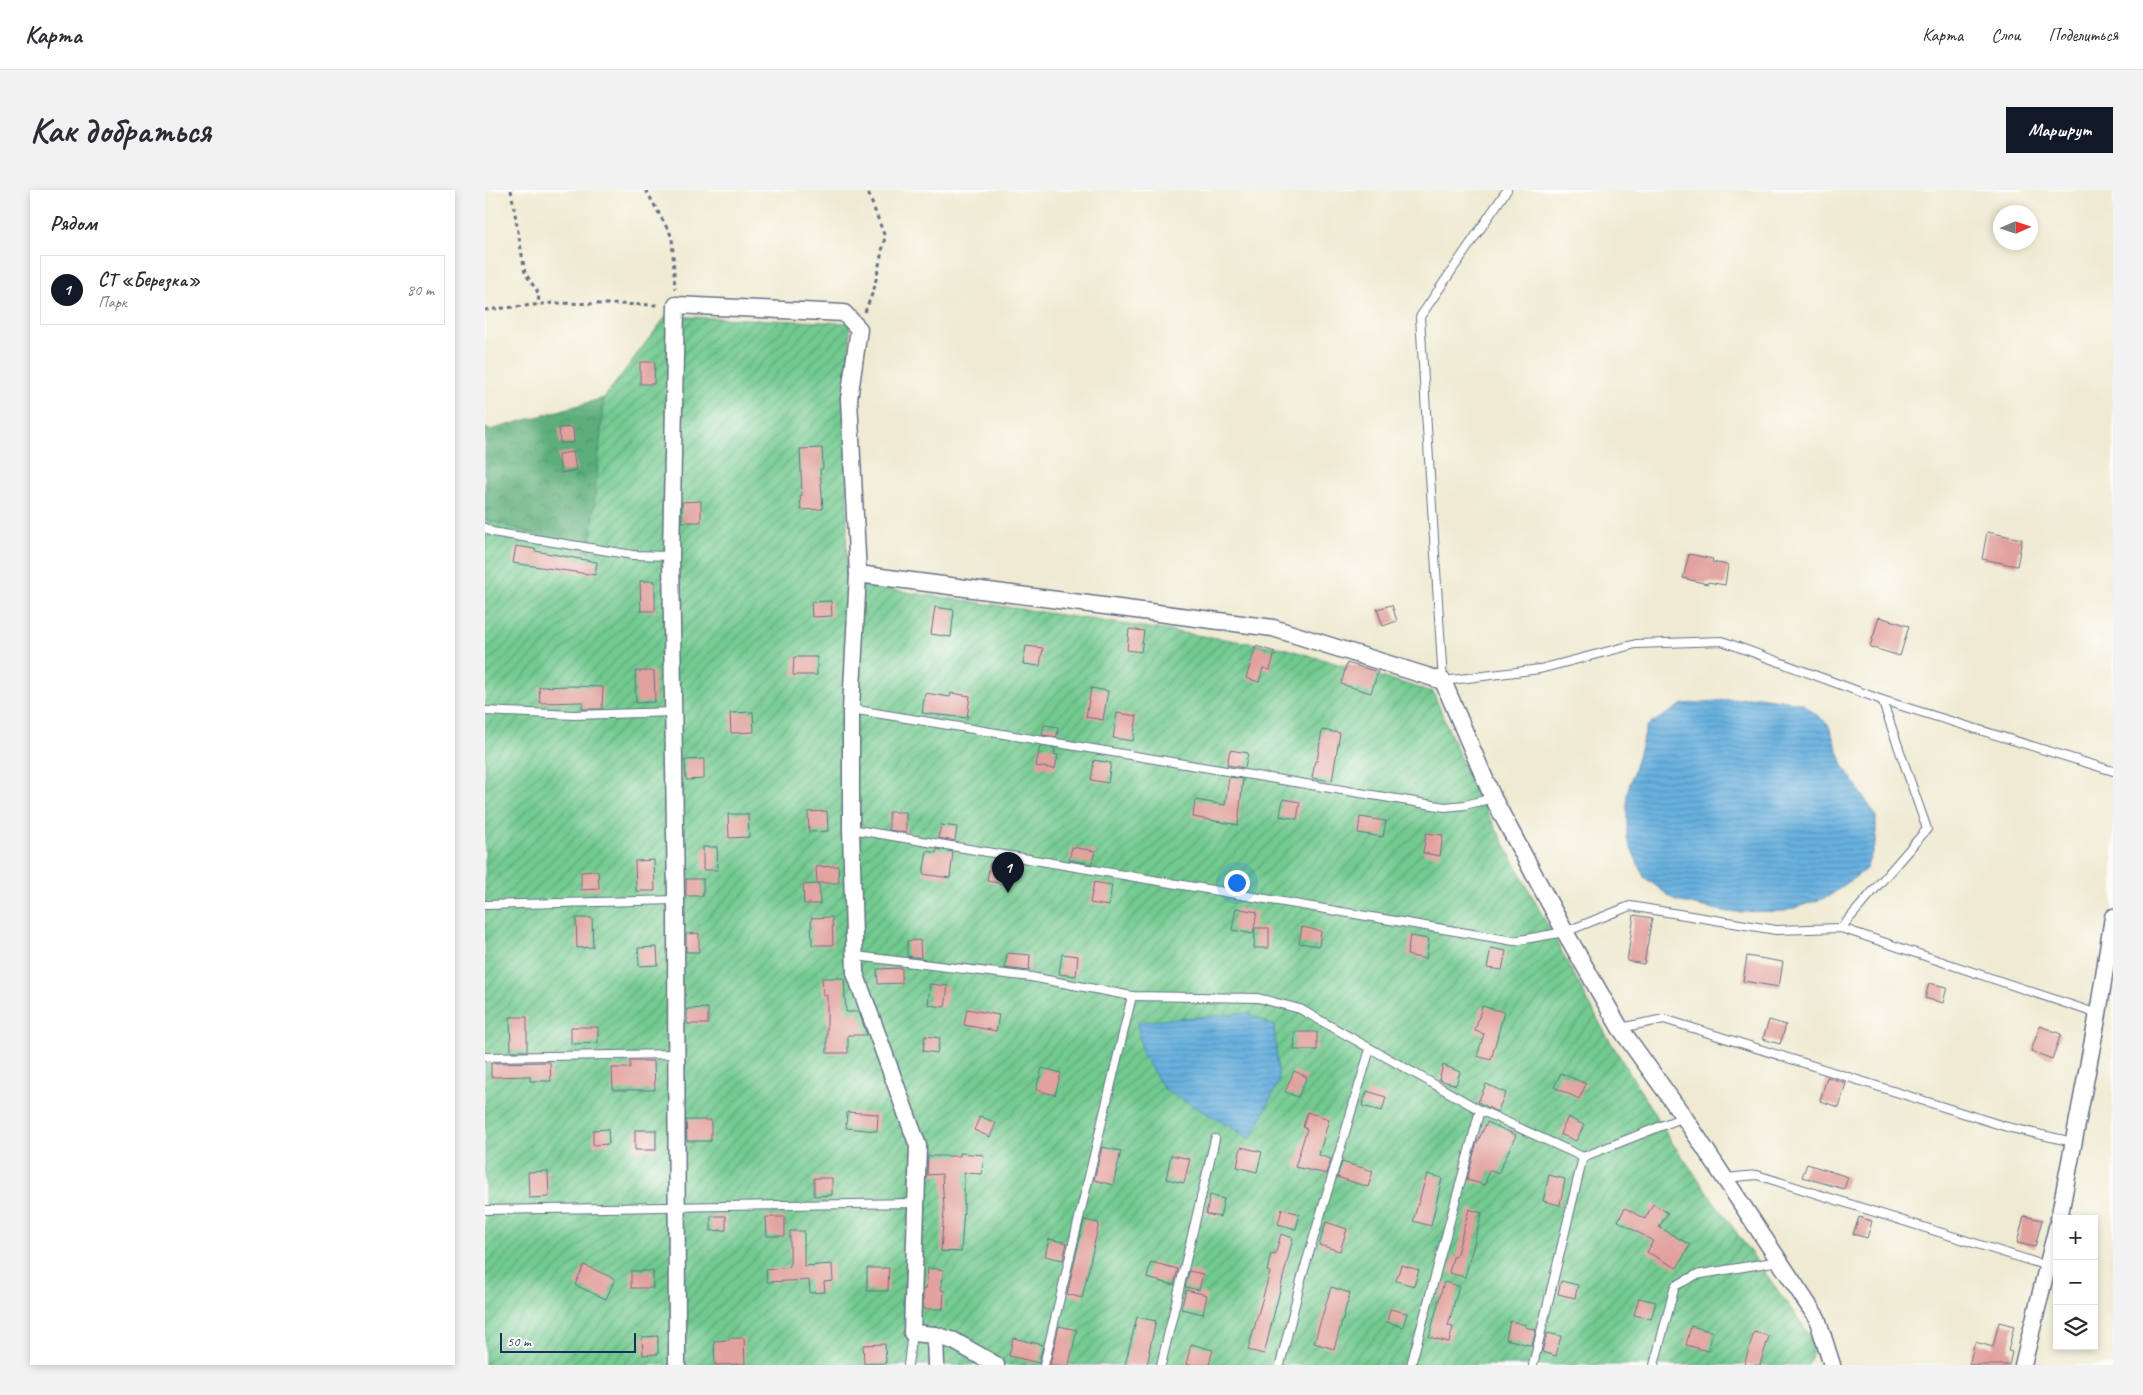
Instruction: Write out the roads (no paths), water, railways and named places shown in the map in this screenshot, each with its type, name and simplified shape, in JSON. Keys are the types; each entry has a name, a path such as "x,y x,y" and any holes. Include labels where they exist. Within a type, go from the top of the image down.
{"street":[{"path":"677,1365 675,712 671,556 677,305 844,312 859,328 849,399 858,574 851,709 851,829 855,973 918,1146 912,1333 935,1335 954,1341 996,1365"},
{"path":"858,574 1273,628 1443,681 1493,798 1565,932 1620,1028 1684,1116 1817,1318 1832,1365"},
{"path":"2060,1215 2098,1014 2113,917"},
{"path":"2023,1365 2053,1243"},
{"path":"935,1335 936,1365"}],"lane":[{"path":"1507,190 1420,317 1443,681 1540,669 1636,644 1721,641 1883,700 2113,771"},
{"path":"485,528 492,532 633,555 671,556"},
{"path":"1841,928 1927,829 1883,700"},
{"path":"851,709 1445,807 1465,805 1493,798"},
{"path":"485,711 574,715 675,712"},
{"path":"851,829 1513,941 1565,932 1630,906 1775,930 1841,928 2098,1014"},
{"path":"485,905 676,900"},
{"path":"856,956 1031,977 1133,996 1258,998 1300,1009 1480,1110 1583,1157 1684,1116"},
{"path":"1044,1365 1133,996"},
{"path":"1620,1028 1664,1019 2007,1127 2073,1142"},
{"path":"1280,1365 1301,1280 1370,1049"},
{"path":"485,1057 677,1054"},
{"path":"1411,1365 1480,1110"},
{"path":"1161,1365 1215,1139"},
{"path":"1533,1365 1583,1157"},
{"path":"1725,1178 1757,1175 2047,1266"},
{"path":"485,1210 916,1203"},
{"path":"1654,1365 1675,1286 1697,1275 1779,1261"},
{"path":"908,1365 912,1333"}],"water":[{"path":"1758,697 1802,703 1828,724 1844,767 1876,816 1876,841 1866,869 1828,897 1785,911 1728,912 1676,901 1644,877 1627,839 1627,793 1647,726 1683,704"},
{"path":"1247,1013 1274,1026 1279,1081 1251,1139 1164,1089 1142,1053 1137,1022"}],"place":[{"name":"СТ «Березка»","path":"1008,893"}]}
